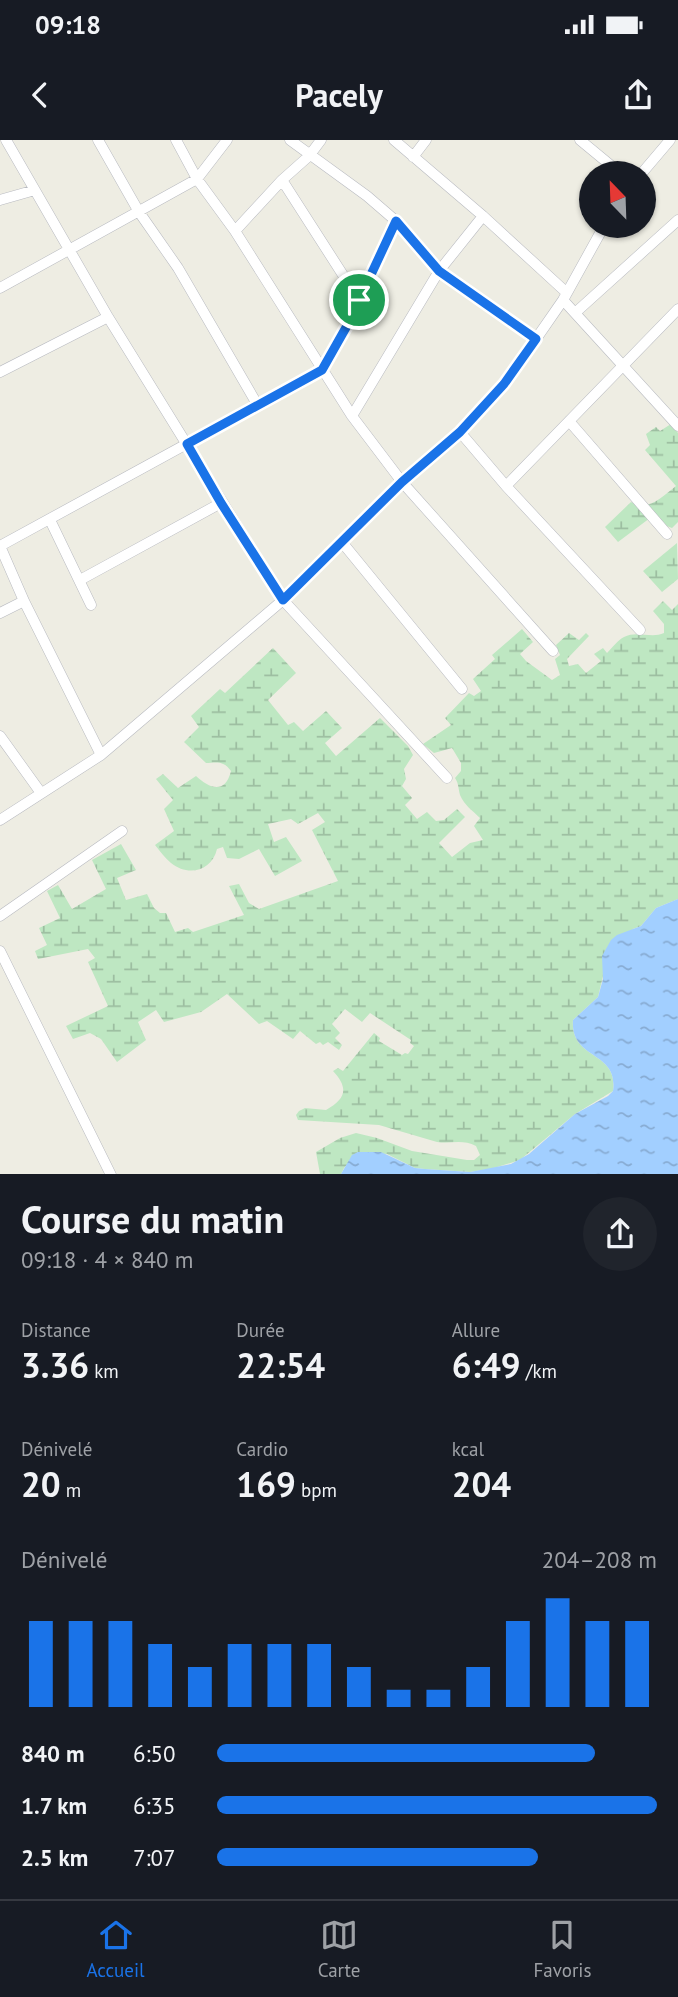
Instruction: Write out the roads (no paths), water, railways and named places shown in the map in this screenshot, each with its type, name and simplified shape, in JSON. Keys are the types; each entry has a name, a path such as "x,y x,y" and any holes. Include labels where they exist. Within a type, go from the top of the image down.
{"street":[{"path":"6,140 108,317 283,600 447,778"},
{"path":"98,140 139,212 178,268 257,404"},
{"path":"176,140 197,179 235,231 352,416 402,482 553,651"},
{"path":"0,288 197,179 226,140"},
{"path":"290,140 367,196 396,221 439,271 536,339"},
{"path":"235,231 282,180 309,156 321,140"},
{"path":"394,140 483,216 565,297 575,313 678,426"},
{"path":"413,157 426,140"},
{"path":"580,140 605,161"},
{"path":"652,161 670,140"},
{"path":"282,180 359,300"},
{"path":"0,200 35,190"},
{"path":"352,416 439,271 483,216"},
{"path":"575,313 678,220"},
{"path":"101,755 24,601 0,546 322,370 396,221"},
{"path":"0,820 101,755 283,600 402,482 460,432 504,384 536,339 565,297 597,238"},
{"path":"506,486 678,309"},
{"path":"0,372 108,317"},
{"path":"569,421 667,534"},
{"path":"460,432 506,486 640,630"},
{"path":"80,580 221,503"},
{"path":"51,520 90,605"},
{"path":"341,541 462,689"},
{"path":"0,613 24,601"},
{"path":"0,736 41,793"},
{"path":"0,916 122,831"},
{"path":"0,951 4,970 111,1174"}],"water":[{"path":"678,899 678,1174 341,1174 352,1155 358,1152 381,1152 415,1168 425,1169 470,1172 511,1164 529,1154 575,1114 608,1096 613,1091 613,1078 609,1068 579,1043 574,1033 573,1020 598,997 603,979 602,956 611,940 641,926 656,908"}]}
